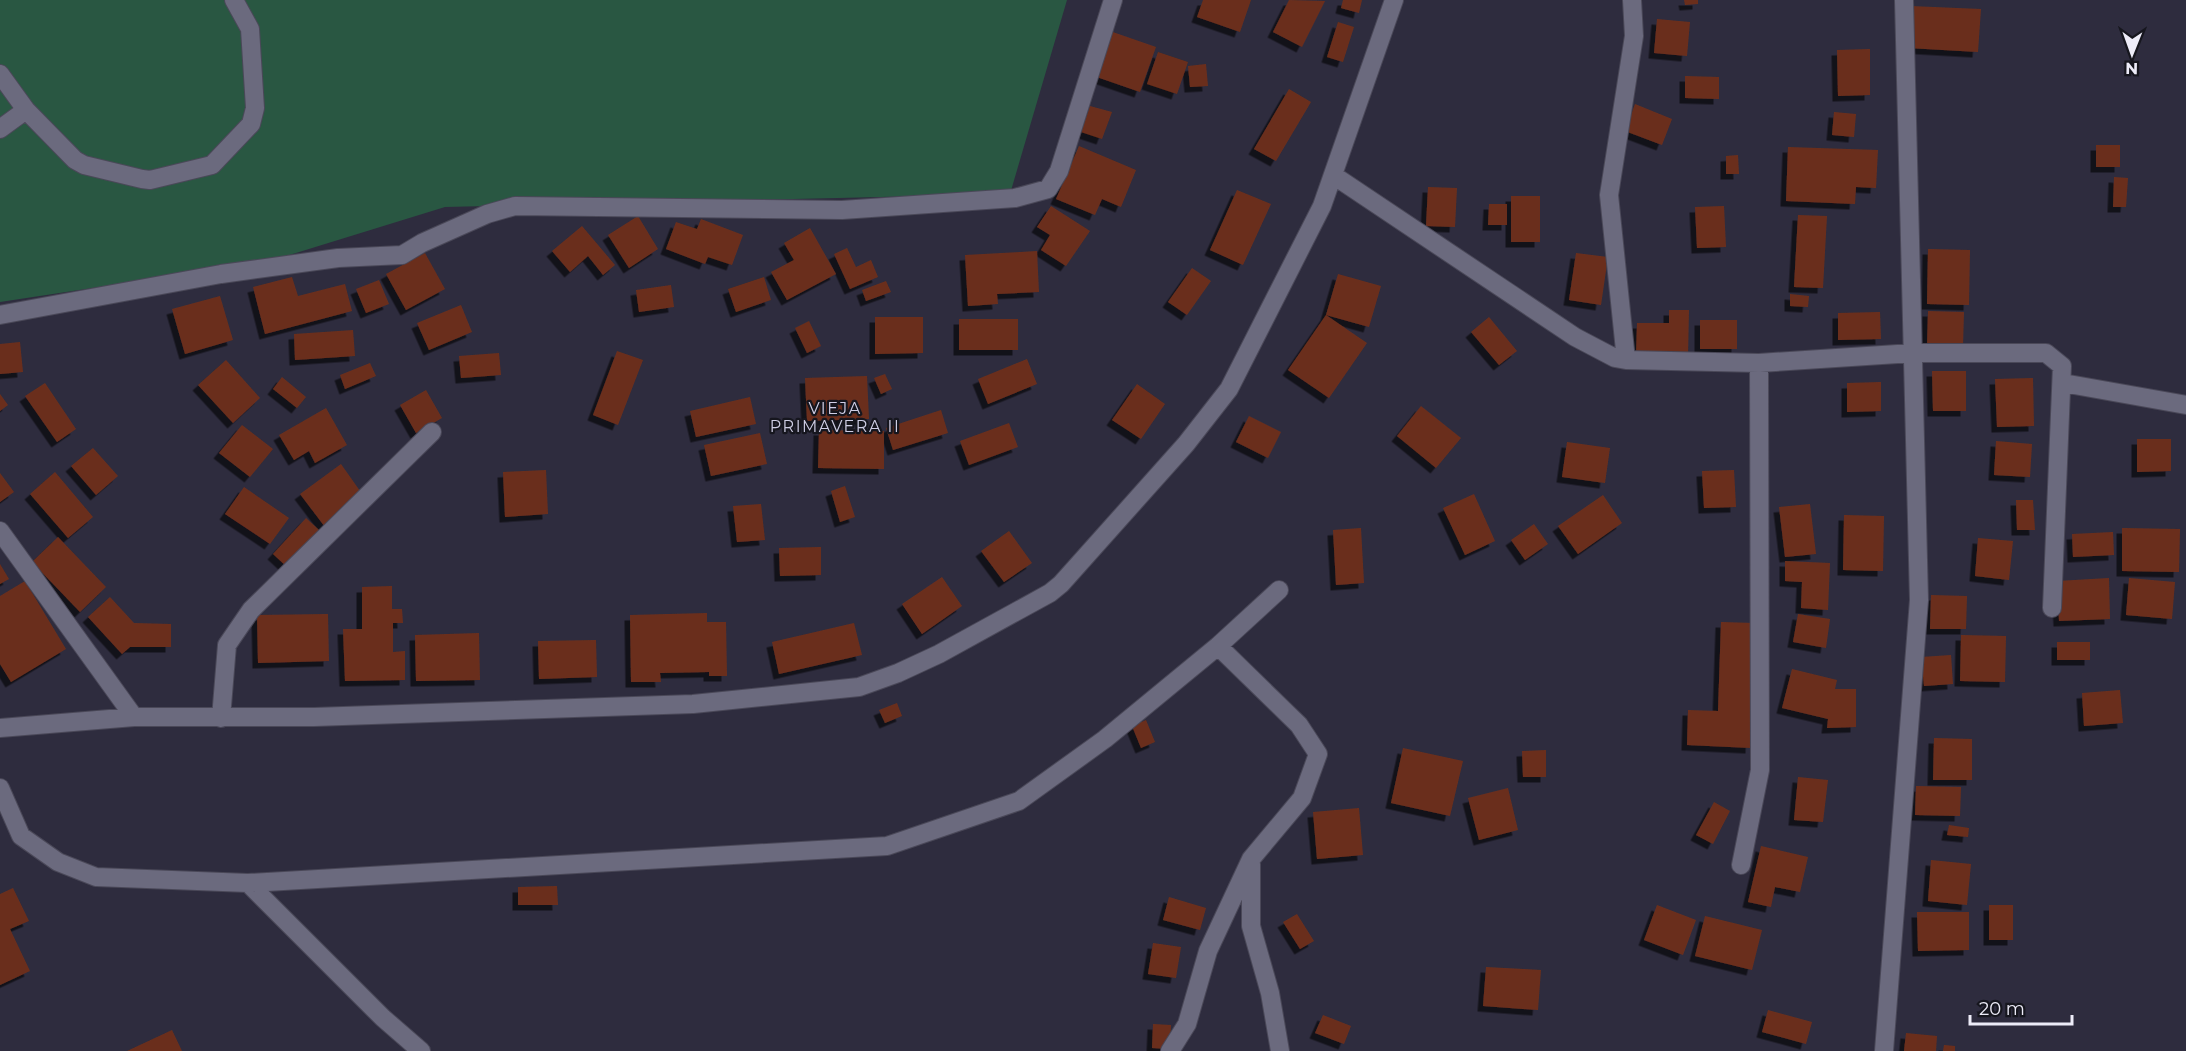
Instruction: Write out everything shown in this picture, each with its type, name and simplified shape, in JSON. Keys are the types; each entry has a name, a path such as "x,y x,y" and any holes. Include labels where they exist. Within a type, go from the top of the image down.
{"street":[{"path":"0,74 26,110 75,160 84,165 150,180 212,165 251,124 255,108 250,29 234,0"},
{"path":"0,315 221,274 338,258 402,255 422,243 487,214 515,206 842,210 1016,198 1032,194 1048,189 1059,171 1113,0"},
{"path":"0,728 134,717 314,717 693,704 859,687 898,673 939,654 1050,593 1061,584 1186,444 1228,389 1322,206 1394,0"},
{"path":"1626,360 1609,195 1634,36 1632,0"},
{"path":"1884,1051 1919,600 1904,0"},
{"path":"0,129 26,110"},
{"path":"1332,175 1575,337 1615,358 1759,363 1913,353 2046,353 2062,366 2052,608"},
{"path":"1741,865 1760,771 1759,363"},
{"path":"2062,383 2186,405"},
{"path":"221,718 227,645 251,610 432,432"},
{"path":"0,531 134,717"},
{"path":"0,788 21,836 58,862 96,877 248,883 887,846 1019,801 1105,739 1218,646 1279,590"},
{"path":"1170,1051 1187,1024 1208,951 1251,859 1302,798 1318,754 1299,725 1218,646"},
{"path":"1251,859 1251,926 1270,993 1280,1051"},
{"path":"248,883 382,1018 421,1051"}],"green space":[{"path":"0,0 1067,0 1010,194 445,207 270,261 0,302"}],"building":[{"path":"1203,0 1251,0 1240,32 1197,17"},
{"path":"1289,0 1325,1 1302,47 1273,32"},
{"path":"1343,0 1362,0 1359,13 1341,8"},
{"path":"1684,0 1698,0 1698,4 1685,5"},
{"path":"1910,6 1981,9 1978,52 1908,48"},
{"path":"1657,19 1690,22 1687,56 1654,53"},
{"path":"1338,22 1354,27 1343,62 1327,57"},
{"path":"1107,30 1156,47 1140,92 1091,75"},
{"path":"1870,49 1870,95 1838,96 1837,50"},
{"path":"1158,52 1188,62 1177,94 1147,84"},
{"path":"1206,64 1208,86 1190,87 1188,66"},
{"path":"1685,76 1719,77 1719,99 1685,98"},
{"path":"1289,89 1311,102 1276,161 1254,149"},
{"path":"1635,104 1672,119 1662,145 1625,131"},
{"path":"1090,106 1112,112 1102,139 1081,132"},
{"path":"1834,112 1856,114 1854,137 1832,135"},
{"path":"2096,145 2120,145 2120,167 2096,167"},
{"path":"1079,146 1136,170 1121,207 1102,199 1095,215 1056,199"},
{"path":"1788,147 1878,150 1876,188 1856,187 1855,204 1786,201"},
{"path":"1738,155 1739,174 1726,174 1726,156"},
{"path":"2114,177 2128,178 2126,207 2113,207"},
{"path":"1428,187 1457,188 1455,227 1426,226"},
{"path":"1237,190 1271,204 1243,265 1210,250"},
{"path":"1511,196 1540,196 1540,242 1511,242"},
{"path":"1489,204 1507,204 1507,225 1488,225"},
{"path":"1051,206 1090,231 1066,266 1041,250 1050,235 1037,227"},
{"path":"1724,206 1726,247 1697,248 1695,207"},
{"path":"1798,215 1827,216 1823,288 1794,287"},
{"path":"638,216 658,249 629,268 608,235"},
{"path":"701,219 743,235 732,265 708,257 705,264 666,249 676,222 697,229"},
{"path":"582,226 615,265 603,275 588,256 570,272 552,251"},
{"path":"810,228 836,274 787,300 771,272 794,260 784,243"},
{"path":"847,248 856,267 871,260 878,277 850,289 834,254"},
{"path":"1928,249 1970,250 1969,305 1927,304"},
{"path":"1037,251 1039,292 997,294 998,304 968,306 965,255"},
{"path":"425,253 445,289 406,310 386,274"},
{"path":"1576,253 1608,257 1601,305 1569,300"},
{"path":"1192,268 1211,281 1187,315 1168,302"},
{"path":"1338,274 1381,286 1369,327 1326,315"},
{"path":"292,277 298,296 345,284 352,311 265,334 253,287"},
{"path":"764,277 771,300 736,312 728,289"},
{"path":"379,280 389,304 366,313 356,289"},
{"path":"886,281 891,292 866,301 862,290"},
{"path":"671,285 674,307 639,312 636,290"},
{"path":"1790,294 1809,296 1808,307 1790,306"},
{"path":"220,296 233,340 185,354 172,309"},
{"path":"461,305 472,332 429,350 417,323"},
{"path":"1669,310 1689,310 1688,357 1636,356 1637,323 1669,323"},
{"path":"1928,311 1964,312 1963,346 1927,346"},
{"path":"1880,312 1881,339 1838,340 1838,313"},
{"path":"1326,315 1367,343 1329,398 1288,370"},
{"path":"875,317 923,317 923,353 875,354"},
{"path":"1489,317 1517,351 1499,365 1471,332"},
{"path":"959,319 1018,319 1018,350 959,350"},
{"path":"1700,320 1737,320 1737,349 1700,349"},
{"path":"809,321 821,346 807,353 795,328"},
{"path":"353,330 355,356 295,360 294,334"},
{"path":"20,342 23,372 0,374 0,344"},
{"path":"617,351 643,360 618,425 593,415"},
{"path":"499,353 501,375 461,378 459,356"},
{"path":"1027,359 1037,384 988,404 978,379"},
{"path":"226,360 260,398 233,423 198,385"},
{"path":"370,363 376,376 345,389 340,375"},
{"path":"1932,371 1966,371 1966,411 1933,411"},
{"path":"885,374 892,389 881,394 874,378"},
{"path":"867,376 869,419 807,421 805,378"},
{"path":"282,377 306,397 297,408 273,389"},
{"path":"2033,378 2034,426 1997,427 1995,379"},
{"path":"1881,382 1881,411 1847,412 1847,383"},
{"path":"45,383 76,429 57,442 25,396"},
{"path":"1137,384 1165,404 1141,439 1112,420"},
{"path":"426,390 442,418 416,433 400,405"},
{"path":"0,394 8,405 0,411"},
{"path":"750,397 756,424 696,437 690,411"},
{"path":"1421,406 1461,438 1436,468 1397,436"},
{"path":"326,408 347,445 315,463 309,451 294,460 279,435"},
{"path":"941,410 948,433 893,450 886,428"},
{"path":"1249,416 1281,432 1268,458 1236,442"},
{"path":"1009,423 1018,447 969,465 960,441"},
{"path":"242,425 273,449 250,477 219,453"},
{"path":"819,430 884,431 884,469 818,468"},
{"path":"760,433 767,464 711,476 704,445"},
{"path":"2137,439 2171,439 2171,471 2137,472"},
{"path":"1996,441 2032,444 2030,477 1994,475"},
{"path":"1567,442 1610,448 1605,483 1562,477"},
{"path":"93,448 118,476 96,495 71,466"},
{"path":"341,464 365,498 325,527 300,494"},
{"path":"546,470 548,514 505,517 503,472"},
{"path":"1734,470 1736,507 1704,508 1702,471"},
{"path":"55,472 93,517 68,538 30,494"},
{"path":"0,473 14,492 0,502"},
{"path":"845,486 855,517 840,522 831,491"},
{"path":"244,487 289,518 270,544 225,514"},
{"path":"1474,494 1495,541 1465,555 1443,508"},
{"path":"1603,495 1622,523 1578,554 1558,526"},
{"path":"2016,500 2033,500 2035,530 2017,530"},
{"path":"761,504 765,540 737,542 733,506"},
{"path":"1810,504 1816,554 1785,557 1779,507"},
{"path":"1844,515 1884,516 1883,571 1843,570"},
{"path":"306,518 319,530 286,566 273,554"},
{"path":"1534,524 1548,544 1525,560 1511,540"},
{"path":"1361,528 1364,583 1336,585 1333,530"},
{"path":"2122,528 2180,529 2179,572 2122,571"},
{"path":"1009,531 1032,563 1004,582 981,551"},
{"path":"2113,532 2114,555 2073,557 2072,534"},
{"path":"58,537 106,587 80,612 32,562"},
{"path":"1978,538 2013,541 2009,580 1975,576"},
{"path":"821,547 821,575 780,576 779,548"},
{"path":"1785,561 1830,563 1828,610 1801,608 1802,582 1785,581"},
{"path":"0,564 9,579 0,584"},
{"path":"942,577 962,606 922,634 902,604"},
{"path":"2109,578 2110,619 2059,621 2057,581"},
{"path":"2129,578 2175,582 2172,619 2126,615"},
{"path":"25,581 66,649 11,682 0,664 0,596"},
{"path":"392,586 392,609 402,609 403,623 393,623 393,652 405,651 405,680 345,681 343,629 362,629 362,587"},
{"path":"1931,595 1967,596 1966,629 1930,629"},
{"path":"110,597 134,623 171,624 171,647 130,647 122,654 88,617"},
{"path":"707,613 707,622 726,622 727,676 709,676 709,672 660,673 661,682 631,682 630,615"},
{"path":"328,614 329,661 258,663 257,615"},
{"path":"1798,614 1830,619 1826,648 1793,642"},
{"path":"1721,622 1755,623 1751,748 1687,745 1688,710 1718,711"},
{"path":"854,623 862,655 779,674 772,642"},
{"path":"479,633 480,680 416,681 415,635"},
{"path":"1961,635 2006,636 2005,682 1960,681"},
{"path":"596,640 597,677 539,679 538,641"},
{"path":"2057,642 2090,642 2090,660 2057,660"},
{"path":"1951,655 1953,684 1924,686 1921,657"},
{"path":"1792,669 1837,680 1835,689 1856,689 1856,727 1827,728 1828,719 1782,708"},
{"path":"2120,690 2123,723 2084,726 2082,693"},
{"path":"897,703 902,716 885,723 879,710"},
{"path":"1146,720 1155,742 1141,748 1132,726"},
{"path":"1934,738 1972,739 1972,780 1933,780"},
{"path":"1403,748 1463,761 1450,816 1391,803"},
{"path":"1546,750 1546,777 1523,777 1522,751"},
{"path":"1798,777 1828,780 1823,822 1794,820"},
{"path":"1916,786 1961,787 1960,816 1915,815"},
{"path":"1508,788 1518,830 1479,840 1468,798"},
{"path":"1714,802 1730,811 1713,844 1696,835"},
{"path":"1359,808 1363,855 1317,859 1313,812"},
{"path":"1949,825 1969,828 1968,837 1947,835"},
{"path":"1761,846 1808,857 1800,892 1775,887 1771,907 1748,902"},
{"path":"1931,860 1971,864 1967,905 1928,901"},
{"path":"557,886 558,905 518,905 518,887"},
{"path":"13,888 29,921 10,929 30,971 0,985 0,894"},
{"path":"1169,897 1206,908 1200,930 1163,920"},
{"path":"1657,905 1696,920 1683,955 1644,940"},
{"path":"1989,905 2013,905 2013,940 1989,940"},
{"path":"1917,912 1969,912 1969,950 1918,951"},
{"path":"1297,914 1314,941 1300,949 1283,922"},
{"path":"1705,916 1762,930 1752,970 1695,956"},
{"path":"1153,943 1181,947 1176,978 1148,974"},
{"path":"1486,967 1541,970 1538,1010 1483,1006"},
{"path":"1768,1010 1812,1022 1806,1044 1762,1032"},
{"path":"1323,1015 1351,1026 1344,1044 1315,1033"},
{"path":"1153,1024 1171,1025 1170,1049 1152,1048"},
{"path":"172,1030 182,1051 127,1051"},
{"path":"1906,1033 1937,1036 1936,1051 1904,1051"},
{"path":"1944,1045 1955,1046 1955,1051 1943,1051"}],"district":[{"name":"VIEJA PRIMAVERA II","path":"835,417"}]}
